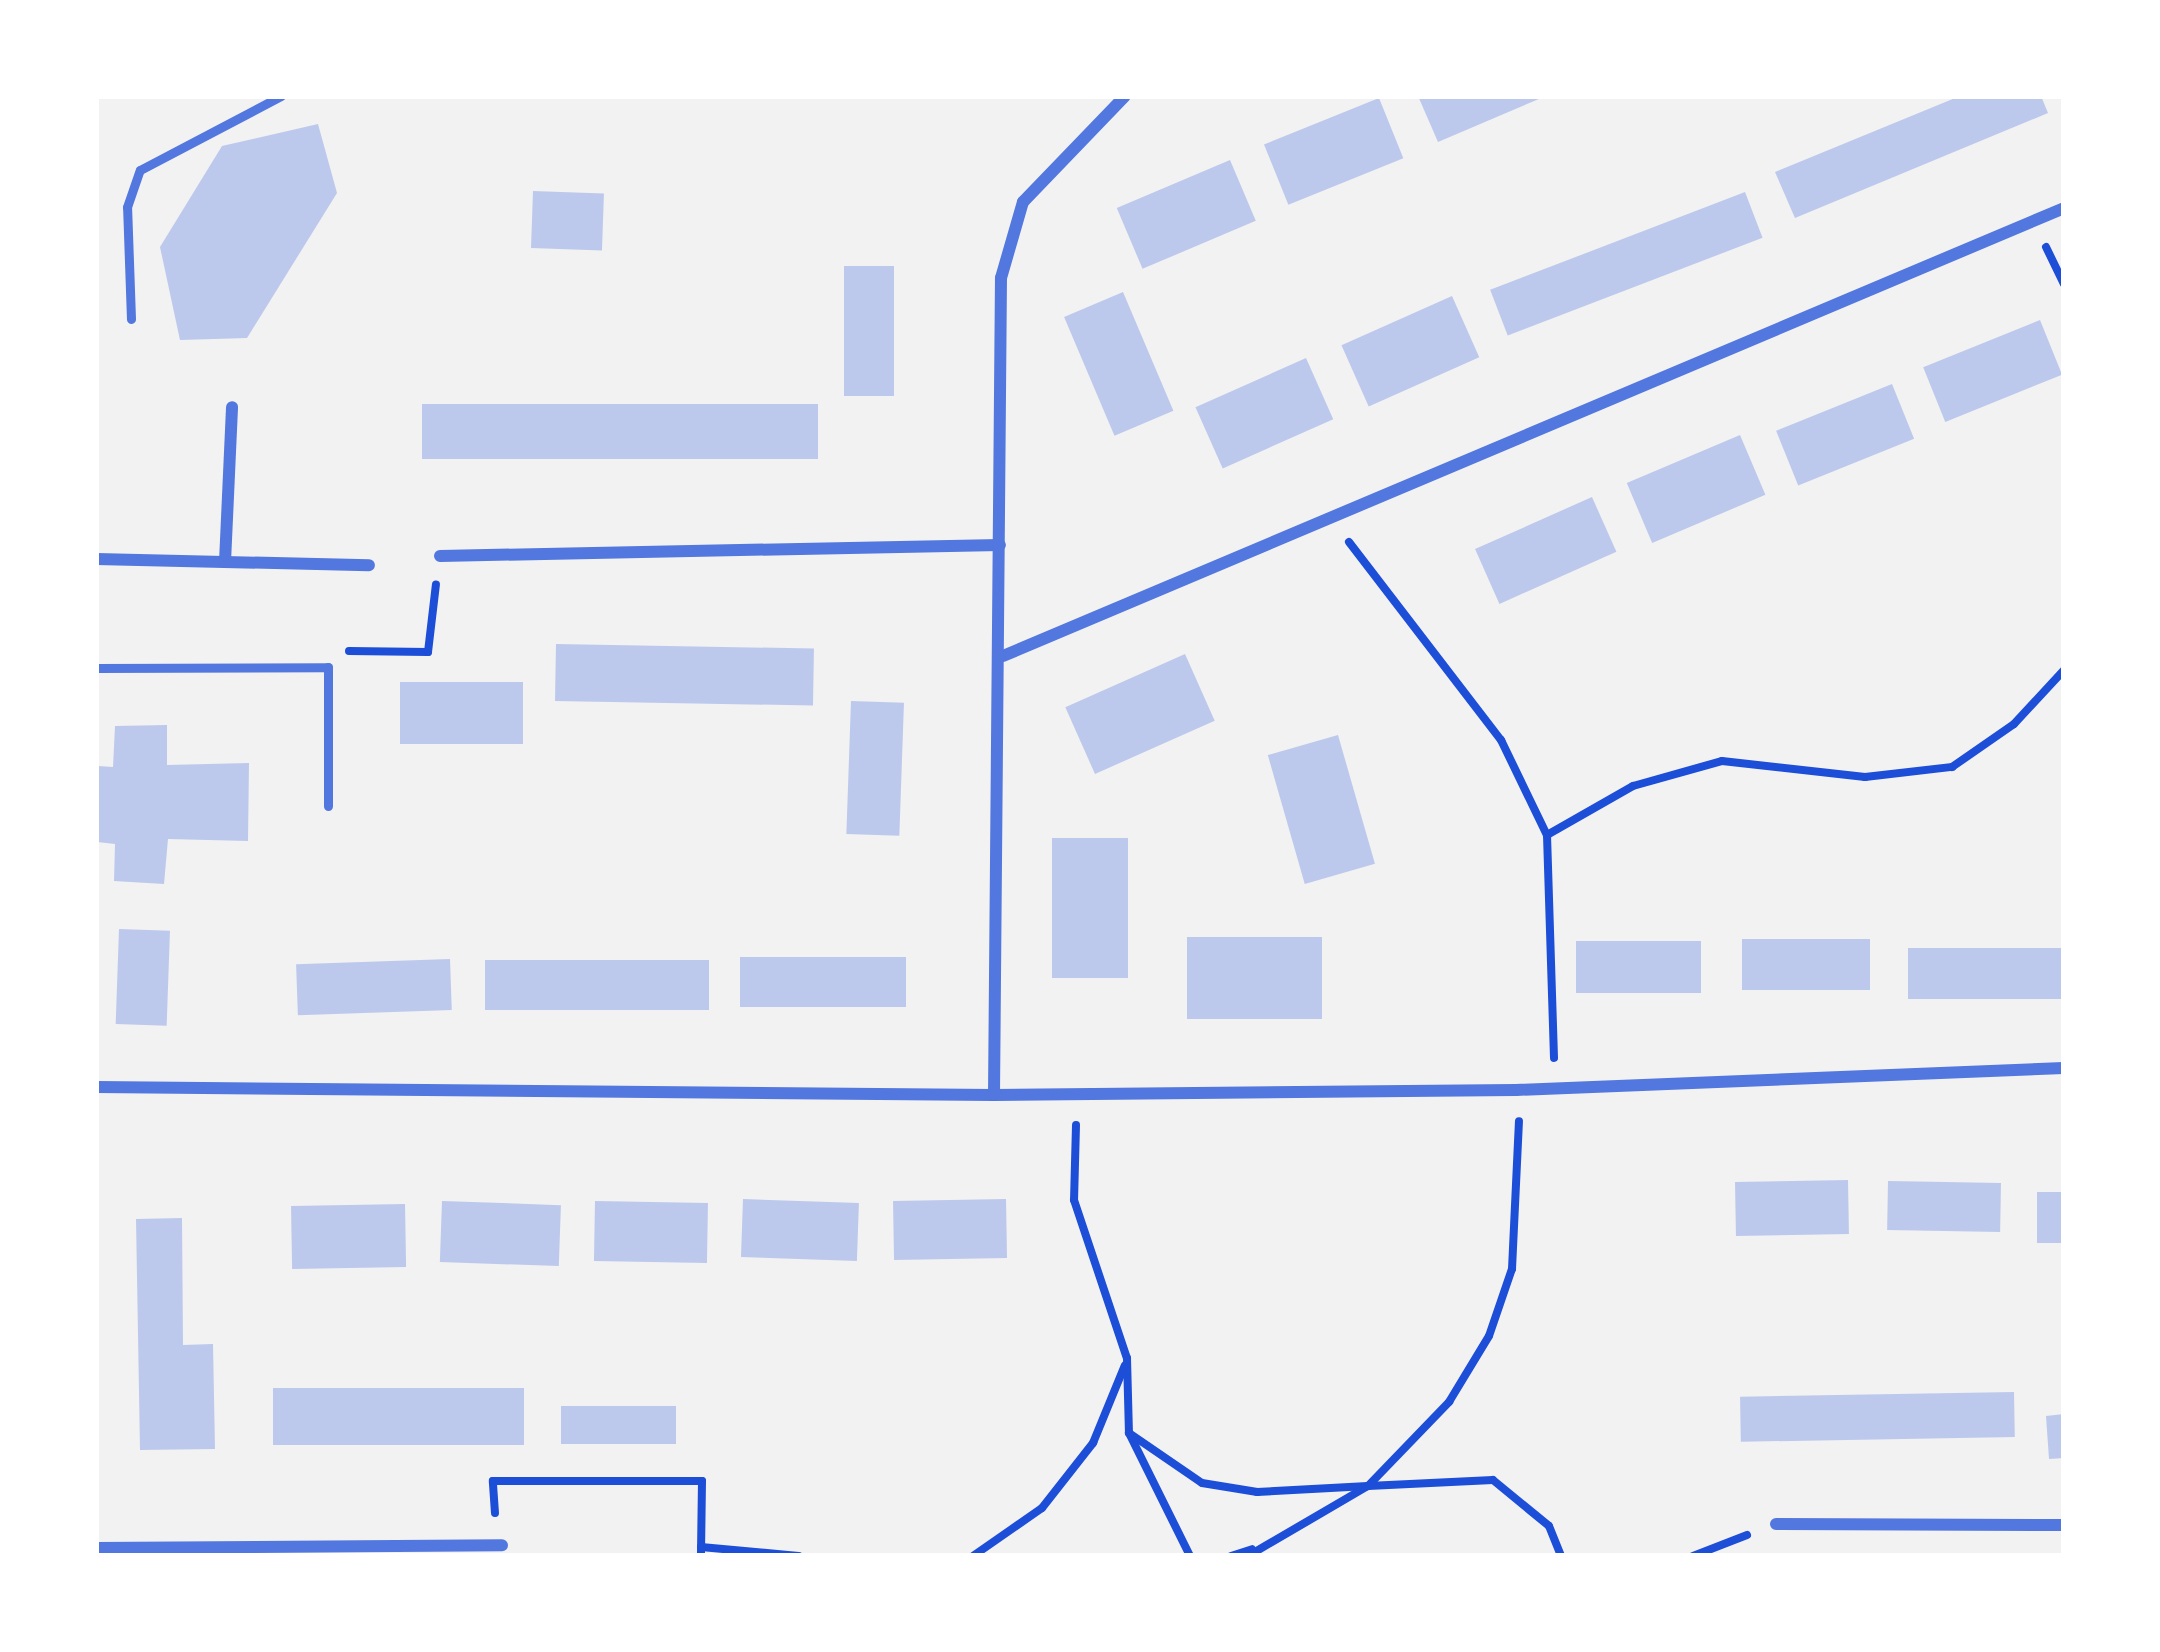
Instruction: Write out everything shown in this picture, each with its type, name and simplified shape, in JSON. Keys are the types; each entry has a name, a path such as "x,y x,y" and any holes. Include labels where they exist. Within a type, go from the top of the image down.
{"street":[{"path":"994,1095 1004,656 1001,278 1023,202 1125,96"},
{"path":"1004,656 2064,208"},
{"path":"225,562 232,407"},
{"path":"440,556 1000,544"},
{"path":"96,560 369,565"},
{"path":"96,1087 994,1095 1516,1090 2064,1068"},
{"path":"1776,1523 2064,1525"},
{"path":"96,1548 499,1545"}],"lane":[{"path":"131,319 128,207 140,170 281,96"},
{"path":"96,668 328,667 328,806"}],"path":[{"path":"1330,518 1491,725 1547,835 1554,1089"},
{"path":"1547,835 1633,787 1722,761 1865,777 1952,766 2014,724 2064,670"},
{"path":"1231,1556 1250,1553 1368,1486 1449,1402 1489,1336 1511,1269 1516,1090"},
{"path":"1077,1091 1074,1200 1127,1358 1129,1433 1190,1556"},
{"path":"974,1556 1042,1508 1093,1443 1127,1358"},
{"path":"1129,1433 1202,1483 1257,1492 1493,1480 1549,1526 1562,1556"},
{"path":"499,1545 494,1481 702,1481 701,1551 799,1556"},
{"path":"1693,1556 1776,1523"}],"building":[{"path":"1418,96 1546,96 1438,142"},
{"path":"1960,96 2041,96 2048,113 1795,218 1775,172"},
{"path":"1379,98 1403,158 1288,205 1264,144"},
{"path":"318,124 337,193 247,338 180,340 160,247 222,146"},
{"path":"1230,160 1256,221 1143,269 1117,208"},
{"path":"533,191 604,193 602,250 531,248"},
{"path":"1745,192 1763,238 1508,336 1490,290"},
{"path":"844,266 894,266 894,396 844,396"},
{"path":"1123,292 1173,411 1114,436 1064,317"},
{"path":"1452,296 1479,357 1369,406 1341,345"},
{"path":"2040,320 2062,375 1945,422 1923,367"},
{"path":"1306,358 1333,419 1223,468 1195,407"},
{"path":"1892,384 1914,439 1798,486 1776,431"},
{"path":"422,404 818,404 818,459 422,459"},
{"path":"1740,435 1765,495 1652,543 1627,483"},
{"path":"1592,497 1616,552 1499,604 1475,549"},
{"path":"556,644 814,649 813,705 555,701"},
{"path":"1185,654 1215,721 1095,774 1065,707"},
{"path":"400,682 523,682 523,744 400,744"},
{"path":"851,701 904,703 899,836 846,834"},
{"path":"167,725 167,765 249,763 248,841 168,839 164,884 114,881 115,844 97,842 98,766 113,767 115,726"},
{"path":"1338,735 1375,864 1305,884 1268,755"},
{"path":"1052,838 1128,838 1128,978 1052,978"},
{"path":"119,929 170,931 167,1026 116,1024"},
{"path":"1187,937 1322,937 1322,1019 1187,1019"},
{"path":"1742,939 1870,939 1870,990 1742,990"},
{"path":"1576,941 1701,941 1701,993 1576,993"},
{"path":"1908,948 2064,948 2064,999 1908,999"},
{"path":"740,957 906,957 906,1007 740,1007"},
{"path":"450,959 452,1010 298,1015 296,964"},
{"path":"485,960 709,960 709,1010 485,1010"},
{"path":"1848,1180 1849,1234 1736,1236 1735,1182"},
{"path":"1888,1181 2001,1183 2000,1232 1887,1230"},
{"path":"2037,1192 2064,1192 2064,1243 2037,1243"},
{"path":"743,1199 859,1203 857,1261 741,1257"},
{"path":"1006,1199 1007,1258 894,1260 893,1201"},
{"path":"442,1201 561,1205 559,1266 440,1262"},
{"path":"595,1201 708,1203 707,1263 594,1261"},
{"path":"405,1204 406,1267 292,1269 291,1206"},
{"path":"182,1218 183,1345 213,1344 215,1449 140,1450 136,1219"},
{"path":"273,1388 524,1388 524,1445 273,1445"},
{"path":"2014,1392 2015,1437 1741,1442 1740,1397"},
{"path":"561,1406 676,1406 676,1444 561,1444"},
{"path":"2064,1414 2064,1458 2049,1459 2046,1416"}]}
